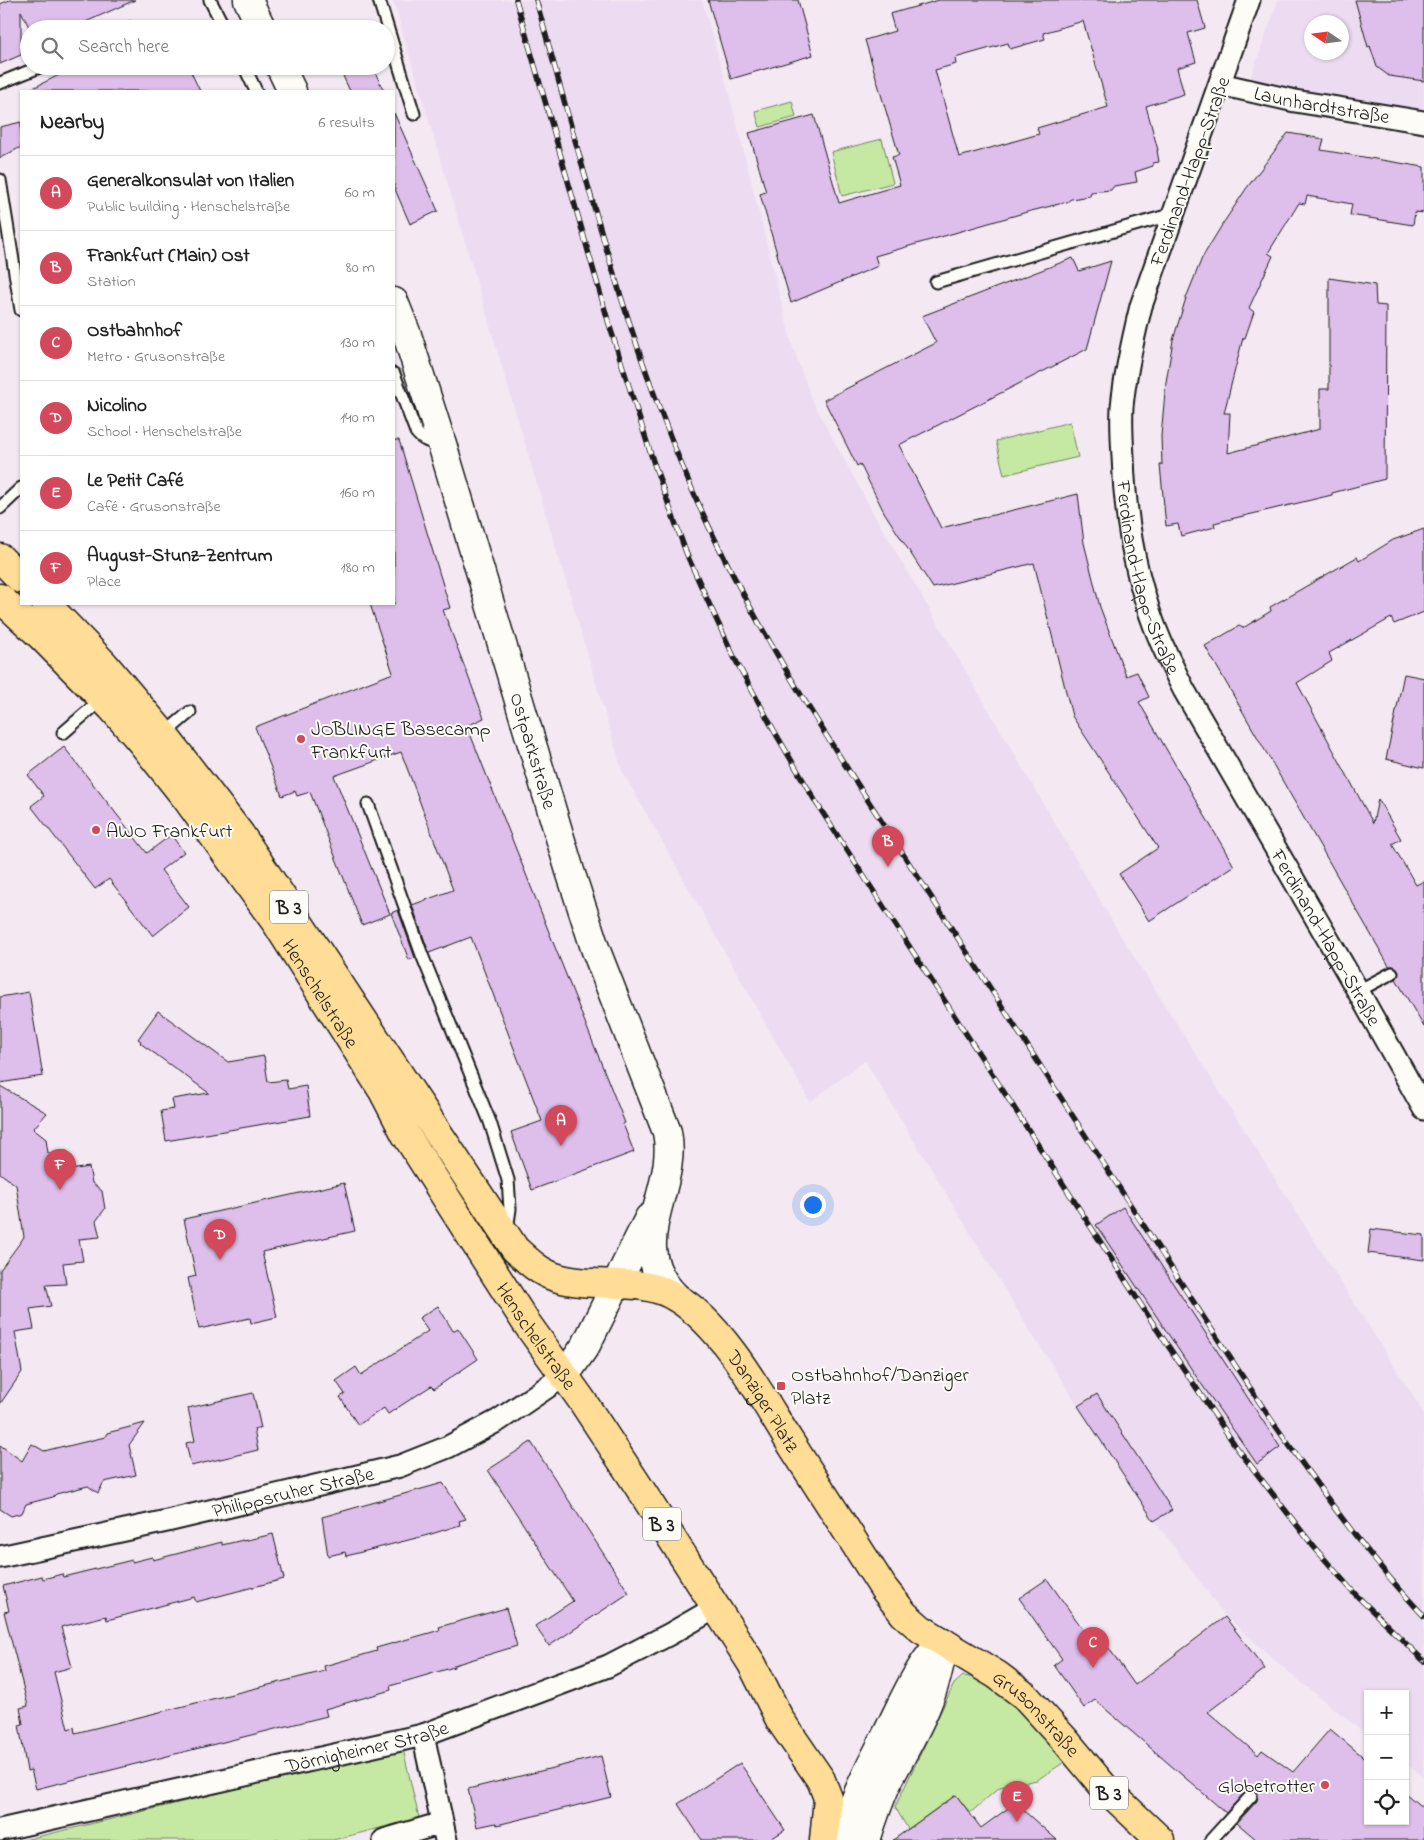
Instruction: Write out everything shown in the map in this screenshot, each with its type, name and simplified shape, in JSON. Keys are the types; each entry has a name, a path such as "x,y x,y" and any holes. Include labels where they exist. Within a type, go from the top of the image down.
{"main road":[{"path":"0,558 20,578"},
{"name":"Henschelstraße","path":"0,598 40,635 102,698 154,741 240,834 506,1236 523,1257 549,1275 583,1283 615,1284"},
{"name":"Henschelstraße","path":"47,605 104,664 154,741 186,798 277,924 382,1091 406,1135 525,1321 581,1399 715,1608"},
{"name":"Danziger Platz","path":"615,1284 646,1287 676,1297 708,1324 731,1353 760,1396 888,1595 904,1614 921,1629 943,1642"},
{"name":"B 3","path":"715,1608 752,1664 780,1720 824,1785 828,1798 824,1840"},
{"name":"Grusonstraße","path":"943,1642 997,1675 1024,1696 1054,1727 1104,1787 1160,1840"}],"street":[{"path":"248,0 258,20"},
{"name":"Ferdinand-Happ-Straße","path":"1249,0 1141,306 1122,410 1124,482 1134,553 1145,597 1161,641 1184,690 1424,1108"},
{"path":"284,75 292,90"},
{"name":"Launhardtstraße","path":"1220,84 1295,101 1424,122"},
{"name":"Ostparkstraße","path":"395,305 407,335 442,444 570,871 596,948 667,1132 668,1158 652,1231 653,1258 663,1284 676,1297"},
{"name":"Ostparkstraße","path":"615,1284 659,1197"},
{"path":"565,1375 586,1345 615,1284"},
{"name":"Philippsruher Straße","path":"0,1556 167,1521 400,1466 448,1447 499,1420 565,1375"},
{"name":"Dörnigheimer Straße","path":"0,1830 423,1735 608,1666 715,1608"},
{"path":"844,1840 856,1798 877,1753 924,1664 943,1642"},
{"path":"866,1840 878,1803 928,1703 938,1675 943,1642"},
{"path":"384,1840 444,1832 423,1735"}],"lane":[{"path":"210,0 220,20"},
{"path":"380,0 386,20"},
{"path":"395,50 414,114"},
{"path":"0,83 20,75"},
{"path":"248,75 256,90"},
{"path":"0,180 20,304"},
{"path":"936,282 1173,214"},
{"path":"395,377 416,432 428,442 442,444"},
{"path":"0,508 20,489"},
{"path":"63,733 102,698"},
{"path":"154,741 190,712"},
{"path":"368,804 422,955 490,1122 508,1180 510,1209 506,1236"},
{"path":"1358,991 1392,973"},
{"path":"1211,1840 1251,1796"}],"shaded area":[{"path":"393,0 702,0 731,100 792,344 811,398 875,516 1121,936 1424,1413 1424,1777 1409,1766 1409,1690 1364,1690 1364,1733 1287,1671 1226,1617 1139,1500 1030,1331 865,1061 810,1102 622,771"},
{"path":"1278,0 1424,0 1424,122 1245,93"}],"green space":[{"path":"792,101 796,117 760,127 755,111"},
{"path":"882,139 893,183 842,196 831,152"},
{"path":"1070,422 1078,457 1004,475 996,441"},
{"path":"963,1676 982,1679 998,1687 1069,1759 1037,1780 1000,1787 970,1813 956,1795 908,1829 895,1807 954,1684"},
{"path":"403,1749 419,1818 333,1840 24,1840"}],"building":[{"path":"10,0 135,0 90,20 26,20 21,11 20,55 0,64 0,4"},
{"path":"708,0 798,0 813,55 731,79"},
{"path":"939,0 1197,0 1205,28 1188,33 1196,62 1177,68 1184,94 1146,106 1158,150 1159,162 1135,172 1137,182 1114,186 1111,190 1091,192 1090,196 1071,199 1067,202 875,256 878,266 791,303 760,194 766,192 749,133 814,115 839,203 900,185 892,157 899,155 865,40 895,31 890,14","holes":["1083,21 1108,107 1037,128 1039,134 959,157 935,70 956,64 955,58 1008,43 1010,49 1045,39 1043,33"]},
{"path":"1355,0 1424,0 1424,81 1389,76 1377,67 1370,46 1368,47"},
{"path":"59,75 192,75 200,90 29,90"},
{"path":"376,75 384,90 350,90 343,76"},
{"path":"395,115 438,211 410,224 395,189"},
{"path":"20,122 20,148 0,158 0,127"},
{"path":"1288,133 1324,139 1321,150 1424,167 1424,213 1415,212 1413,225 1350,215 1352,204 1307,196 1305,204 1299,203 1268,253 1273,256 1249,308 1254,312 1245,338 1243,338 1224,413 1230,413 1228,453 1320,429 1320,389 1329,389 1329,278 1375,285 1376,305 1386,306 1385,479 1332,493 1332,495 1214,523 1215,527 1181,536 1178,524 1166,526 1160,465 1162,465 1161,436 1166,382 1173,340 1186,298 1202,258 1246,189"},
{"path":"1073,258 1079,271 1111,261 1087,349 899,445 941,528 1078,494 1084,543 1100,607 1126,676 1137,672 1149,697 1139,702 1234,866 1149,921 1119,874 1158,848 1072,716 1034,563 933,588 884,512 860,464 857,466 824,400 936,343 922,316"},
{"path":"395,440 399,440 450,608 443,610 484,718 467,726 625,1123 623,1124 634,1152 532,1190 511,1132 542,1121 471,937 429,953 412,905 453,890 401,752 334,776 390,914 362,925 310,792 297,796 295,791 282,796 255,727 393,673 370,605 395,605"},
{"path":"1424,529 1424,612 1394,624 1391,618 1329,653 1332,661 1297,683 1373,823 1378,799 1401,839 1392,844 1416,885 1424,881 1424,1027 1396,979 1399,974 1398,969 1389,966 1205,646 1239,626 1243,628 1271,611 1270,607 1357,557 1359,561 1393,540"},
{"path":"1404,674 1424,678 1424,768 1386,759"},
{"path":"64,747 147,853 171,835 184,852 161,870 189,907 153,936 109,879 95,889 31,806 44,796 28,775"},
{"path":"398,910 415,958 409,960 391,913"},
{"path":"29,992 43,1076 0,1083 0,997"},
{"path":"158,1011 228,1062 264,1056 268,1082 286,1080 288,1089 306,1086 310,1116 166,1141 161,1111 174,1109 172,1099 209,1093 140,1043 141,1041 138,1039"},
{"path":"0,1086 47,1113 33,1129 46,1139 48,1153 67,1151 70,1170 89,1167 92,1183 102,1191 105,1209 96,1221 100,1237 79,1239 83,1261 63,1263 66,1284 46,1285 51,1306 30,1309 34,1329 15,1332 22,1372 0,1404 0,1270 24,1237 16,1185 0,1173"},
{"path":"344,1183 355,1231 262,1252 277,1317 251,1323 250,1318 199,1329 188,1278 196,1276 184,1219"},
{"path":"1123,1207 1280,1447 1257,1464 1096,1225"},
{"path":"1371,1229 1424,1235 1424,1260 1368,1253"},
{"path":"438,1306 453,1331 458,1328 478,1359 434,1389 431,1386 388,1414 384,1408 358,1425 340,1397 345,1394 336,1381 356,1367 361,1375 428,1331 419,1318"},
{"path":"253,1393 261,1428 254,1429 258,1450 191,1466 186,1443 195,1441 188,1408"},
{"path":"1097,1394 1172,1510 1154,1521 1078,1406"},
{"path":"145,1423 129,1445 136,1475 104,1482 98,1493 88,1486 56,1494 53,1497 26,1504 22,1513 11,1516 0,1509 0,1445 22,1461 32,1444 44,1451 105,1437 107,1433"},
{"path":"531,1442 629,1593 549,1646 535,1626 573,1601 488,1470"},
{"path":"443,1483 466,1519 459,1521 460,1525 346,1556 345,1552 328,1556 322,1517"},
{"path":"273,1534 284,1579 196,1602 194,1597 107,1620 106,1616 61,1627 72,1667 54,1672 68,1729 74,1727 75,1733 325,1671 324,1666 377,1651 376,1648 440,1630 439,1627 506,1608 517,1646 390,1686 391,1690 325,1709 327,1716 36,1789 31,1770 27,1771 19,1725 23,1724 20,1708 28,1706 4,1612 9,1611 3,1586 42,1576 43,1579 62,1574 63,1577 132,1560 132,1562 152,1557 153,1560 222,1542 222,1545"},
{"path":"1047,1579 1090,1639 1098,1633 1135,1685 1225,1617 1265,1669 1208,1712 1258,1755 1262,1750 1293,1772 1330,1729 1364,1758 1364,1825 1409,1825 1409,1796 1424,1809 1424,1840 1257,1840 1237,1823 1257,1801 1258,1794 1256,1790 1246,1791 1226,1813 1095,1700 1084,1708 1054,1665 1062,1659 1019,1598"},
{"path":"601,1756 611,1797 497,1825 496,1823 477,1827 468,1789"},
{"path":"740,1763 785,1830 769,1840 702,1840 678,1804"},
{"path":"956,1795 981,1828 1015,1803 1057,1840 893,1840"}],"railway":[{"path":"516,0 609,324 654,464 687,555 736,661 817,804 1156,1328 1237,1448 1314,1547 1356,1595 1424,1661"},
{"path":"536,0 610,260 652,389 676,452 703,514 757,620 850,773 1270,1418 1362,1544 1424,1616"}],"place":[{"name":"JOBLINGE Basecamp Frankfurt","path":"301,739"},
{"name":"AWO Frankfurt","path":"96,830"},
{"name":"Frankfurt (Main) Ost","path":"888,867"},
{"name":"Generalkonsulat von Italien","path":"561,1146"},
{"name":"August-Stunz-Zentrum","path":"60,1190"},
{"name":"Nicolino","path":"220,1260"},
{"name":"Ostbahnhof/Danziger Platz","path":"781,1386"},
{"name":"Ostbahnhof","path":"1093,1668"},
{"name":"Globetrotter","path":"1325,1785"},
{"name":"Le Petit Café","path":"1017,1822"}]}
